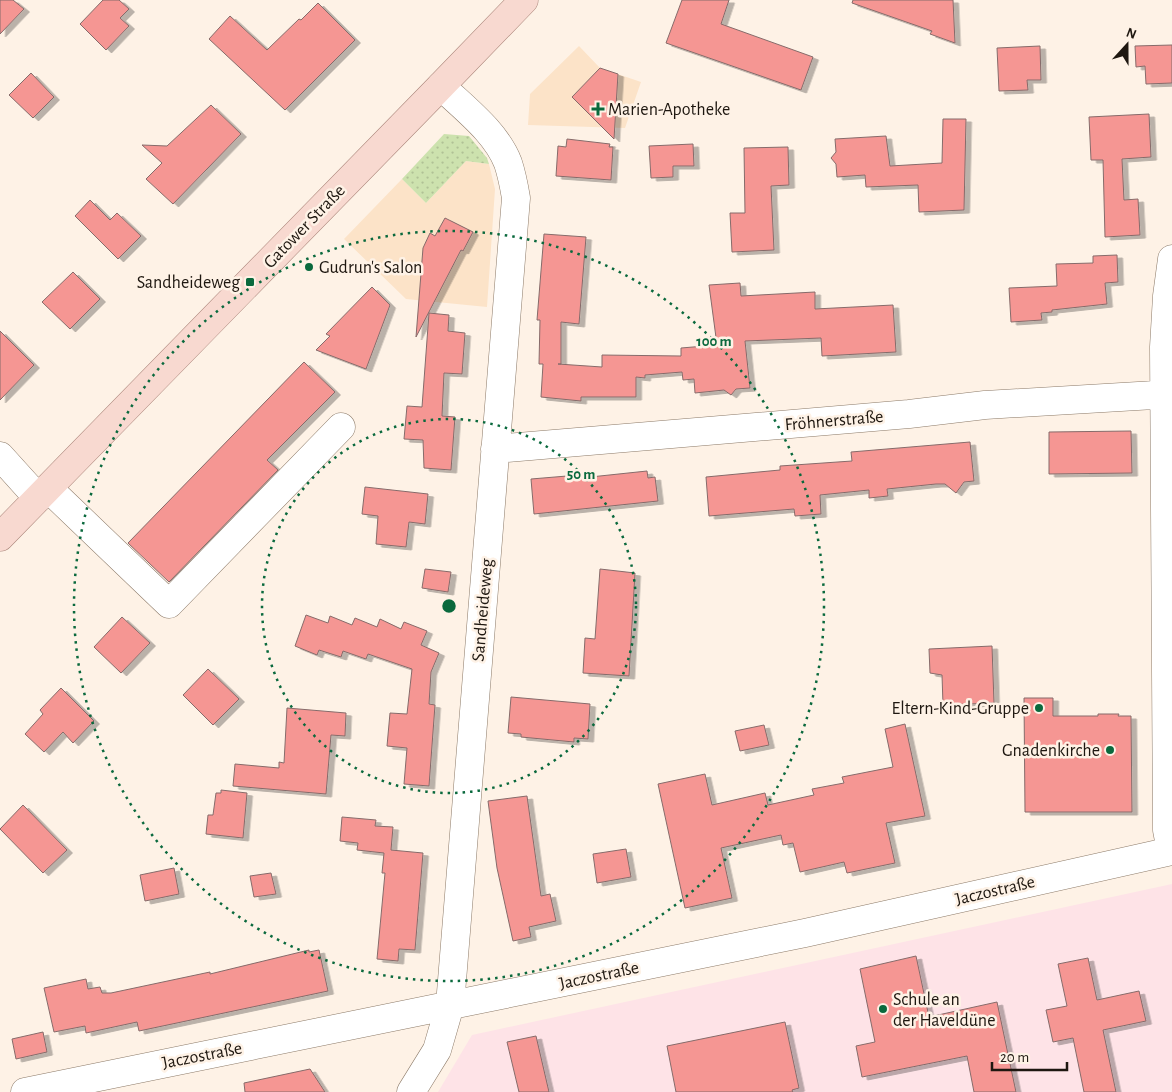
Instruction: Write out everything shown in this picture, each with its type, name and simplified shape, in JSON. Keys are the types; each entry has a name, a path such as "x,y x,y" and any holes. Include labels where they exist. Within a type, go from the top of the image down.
{"main road":[{"name":"Gatower Straße","path":"0,537 524,0"}],"street":[{"name":"Sandheideweg","path":"411,1092 437,1050 450,1005 516,198 508,162 494,138 441,86"},
{"path":"1172,259 1164,347 1168,394 1167,830 1172,851"},
{"name":"Fröhnerstraße","path":"495,449 985,406 1168,394"},
{"path":"0,456 169,604 340,427"},
{"name":"Jaczostraße","path":"25,1092 805,933 1172,851"}],"shaded area":[{"path":"579,46 600,68 641,82 625,128 528,125 530,94"},
{"path":"466,161 489,164 495,189 487,307 406,299 344,239 402,179 426,203"},
{"name":"Schule an der Haveldüne","path":"1172,884 1172,1092 438,1092 472,1035"}],"green space":[{"path":"444,134 469,136 487,158 489,164 466,161 426,203 402,179"}],"building":[{"path":"0,0 13,0 24,9 0,34"},
{"path":"103,0 119,0 129,9 120,18 129,26 106,50 80,24"},
{"path":"682,0 729,0 721,24 813,57 801,90 666,43"},
{"path":"853,0 953,0 955,43 930,34 932,31 852,3"},
{"path":"318,3 355,40 285,110 209,39 230,16 267,50"},
{"path":"1172,45 1172,83 1146,84 1145,66 1136,67 1135,46"},
{"path":"1040,46 1041,80 1027,80 1028,90 999,91 997,48"},
{"path":"600,68 618,74 614,139 572,97"},
{"path":"31,73 54,97 33,118 9,95"},
{"path":"211,105 241,134 173,204 146,179 162,163 142,145 167,146"},
{"path":"1149,114 1151,157 1122,159 1124,200 1138,199 1140,235 1105,237 1103,160 1091,160 1089,117"},
{"path":"943,119 966,119 964,210 919,212 918,185 866,187 865,175 837,177 836,164 831,158 836,152 835,139 886,136 890,166 942,163"},
{"path":"567,139 610,144 609,147 613,147 611,180 556,176 558,146 566,147"},
{"path":"693,144 694,166 673,166 673,177 651,178 649,146"},
{"path":"788,147 789,185 771,186 774,250 732,252 730,213 745,213 744,148"},
{"path":"90,200 110,220 117,213 141,236 118,259 75,216"},
{"path":"445,218 473,232 463,251 461,250 416,337 423,248 430,233 435,236"},
{"path":"544,234 586,237 579,324 561,322 561,364 558,364 602,367 602,355 681,356 681,348 717,345 709,285 740,283 741,296 815,292 815,309 893,305 896,352 822,356 821,338 745,341 750,388 736,389 731,395 724,390 695,393 694,379 683,380 682,372 645,375 645,378 636,377 636,397 581,397 581,401 541,397 543,364 539,364 540,320 537,320"},
{"path":"1117,255 1118,282 1105,283 1107,304 1052,310 1052,312 1041,313 1042,320 1011,322 1009,288 1057,286 1056,264 1093,263 1093,256"},
{"path":"73,272 100,299 70,329 42,302"},
{"path":"372,287 390,305 366,369 316,350 330,336 326,334"},
{"path":"429,313 449,315 448,331 465,333 462,374 444,373 442,416 455,417 451,470 424,468 423,440 404,439 407,406 422,407"},
{"path":"0,331 34,365 0,400"},
{"path":"304,362 335,392 267,460 278,470 169,582 128,543"},
{"path":"1131,431 1132,473 1049,474 1049,432"},
{"path":"970,442 974,481 964,482 956,493 945,484 887,489 888,496 869,498 869,490 820,495 821,514 795,516 794,509 709,516 706,477 780,470 780,466 852,461 851,452"},
{"path":"647,471 648,478 655,477 658,501 534,514 531,479 567,476 567,478 581,478"},
{"path":"365,487 428,494 425,524 409,522 406,547 376,544 378,516 362,514"},
{"path":"425,569 451,572 448,592 422,588"},
{"path":"600,569 635,573 629,676 583,673 585,638 595,639"},
{"path":"306,615 328,623 330,616 352,625 355,618 377,627 380,619 401,629 404,622 427,631 421,645 439,653 431,672 429,704 435,705 429,786 404,784 407,748 387,746 390,713 407,714 412,669 368,654 366,659 343,651 341,657 319,650 317,655 295,646"},
{"path":"122,617 150,643 121,673 94,647"},
{"path":"992,646 994,703 943,705 942,675 930,673 929,649"},
{"path":"208,669 239,699 213,725 183,695"},
{"path":"61,688 94,721 73,743 63,732 44,752 25,734 43,714 40,710"},
{"path":"511,697 590,704 588,739 574,738 574,742 521,737 521,734 508,733"},
{"path":"1024,698 1053,698 1053,716 1119,714 1118,716 1131,716 1132,812 1025,812"},
{"path":"287,708 346,713 345,736 331,735 326,794 233,786 235,764 279,768 279,762 284,763"},
{"path":"905,724 925,816 886,823 895,863 847,873 844,862 800,872 793,843 783,845 781,835 721,848 732,898 685,908 658,784 705,774 712,805 765,793 768,805 814,795 812,789 844,783 842,777 893,767 885,729"},
{"path":"764,725 769,745 740,751 735,731"},
{"path":"221,790 247,793 243,838 206,834 208,815 213,815 216,793 221,793"},
{"path":"527,796 541,896 550,894 556,921 529,927 531,937 513,941 497,868 488,801"},
{"path":"23,805 67,850 43,873 0,829"},
{"path":"342,817 376,820 375,826 393,827 391,850 423,853 415,950 399,949 398,961 377,959 385,873 382,873 384,853 357,850 358,843 340,841"},
{"path":"626,849 631,877 597,883 593,854"},
{"path":"174,868 179,894 145,901 140,875"},
{"path":"271,873 276,894 254,897 250,876"},
{"path":"309,950 309,952 319,950 328,991 139,1031 137,1022 86,1033 85,1026 54,1032 44,988 86,979 88,989 100,987 102,993 111,993 210,972 210,974"},
{"path":"916,956 929,1017 997,1002 1016,1092 974,1092 967,1056 862,1077 856,1046 875,1042 860,969"},
{"path":"1088,958 1097,1000 1139,991 1146,1021 1103,1030 1116,1092 1084,1092 1073,1038 1053,1042 1046,1010 1067,1006 1058,964"},
{"path":"785,1022 799,1088 792,1090 793,1092 676,1092 667,1046"},
{"path":"43,1032 47,1052 16,1059 12,1039"},
{"path":"536,1036 549,1092 519,1092 507,1042"},
{"path":"310,1069 325,1092 245,1092 244,1083"}],"place":[{"name":"Marien-Apotheke","path":"598,109"},
{"name":"Gudrun's Salon","path":"309,267"},
{"name":"Sandheideweg","path":"250,282"},
{"name":"Eltern-Kind-Gruppe","path":"1039,708"},
{"name":"Gnadenkirche","path":"1110,750"},
{"name":"Schule an der Haveldüne","path":"883,1009"}]}
